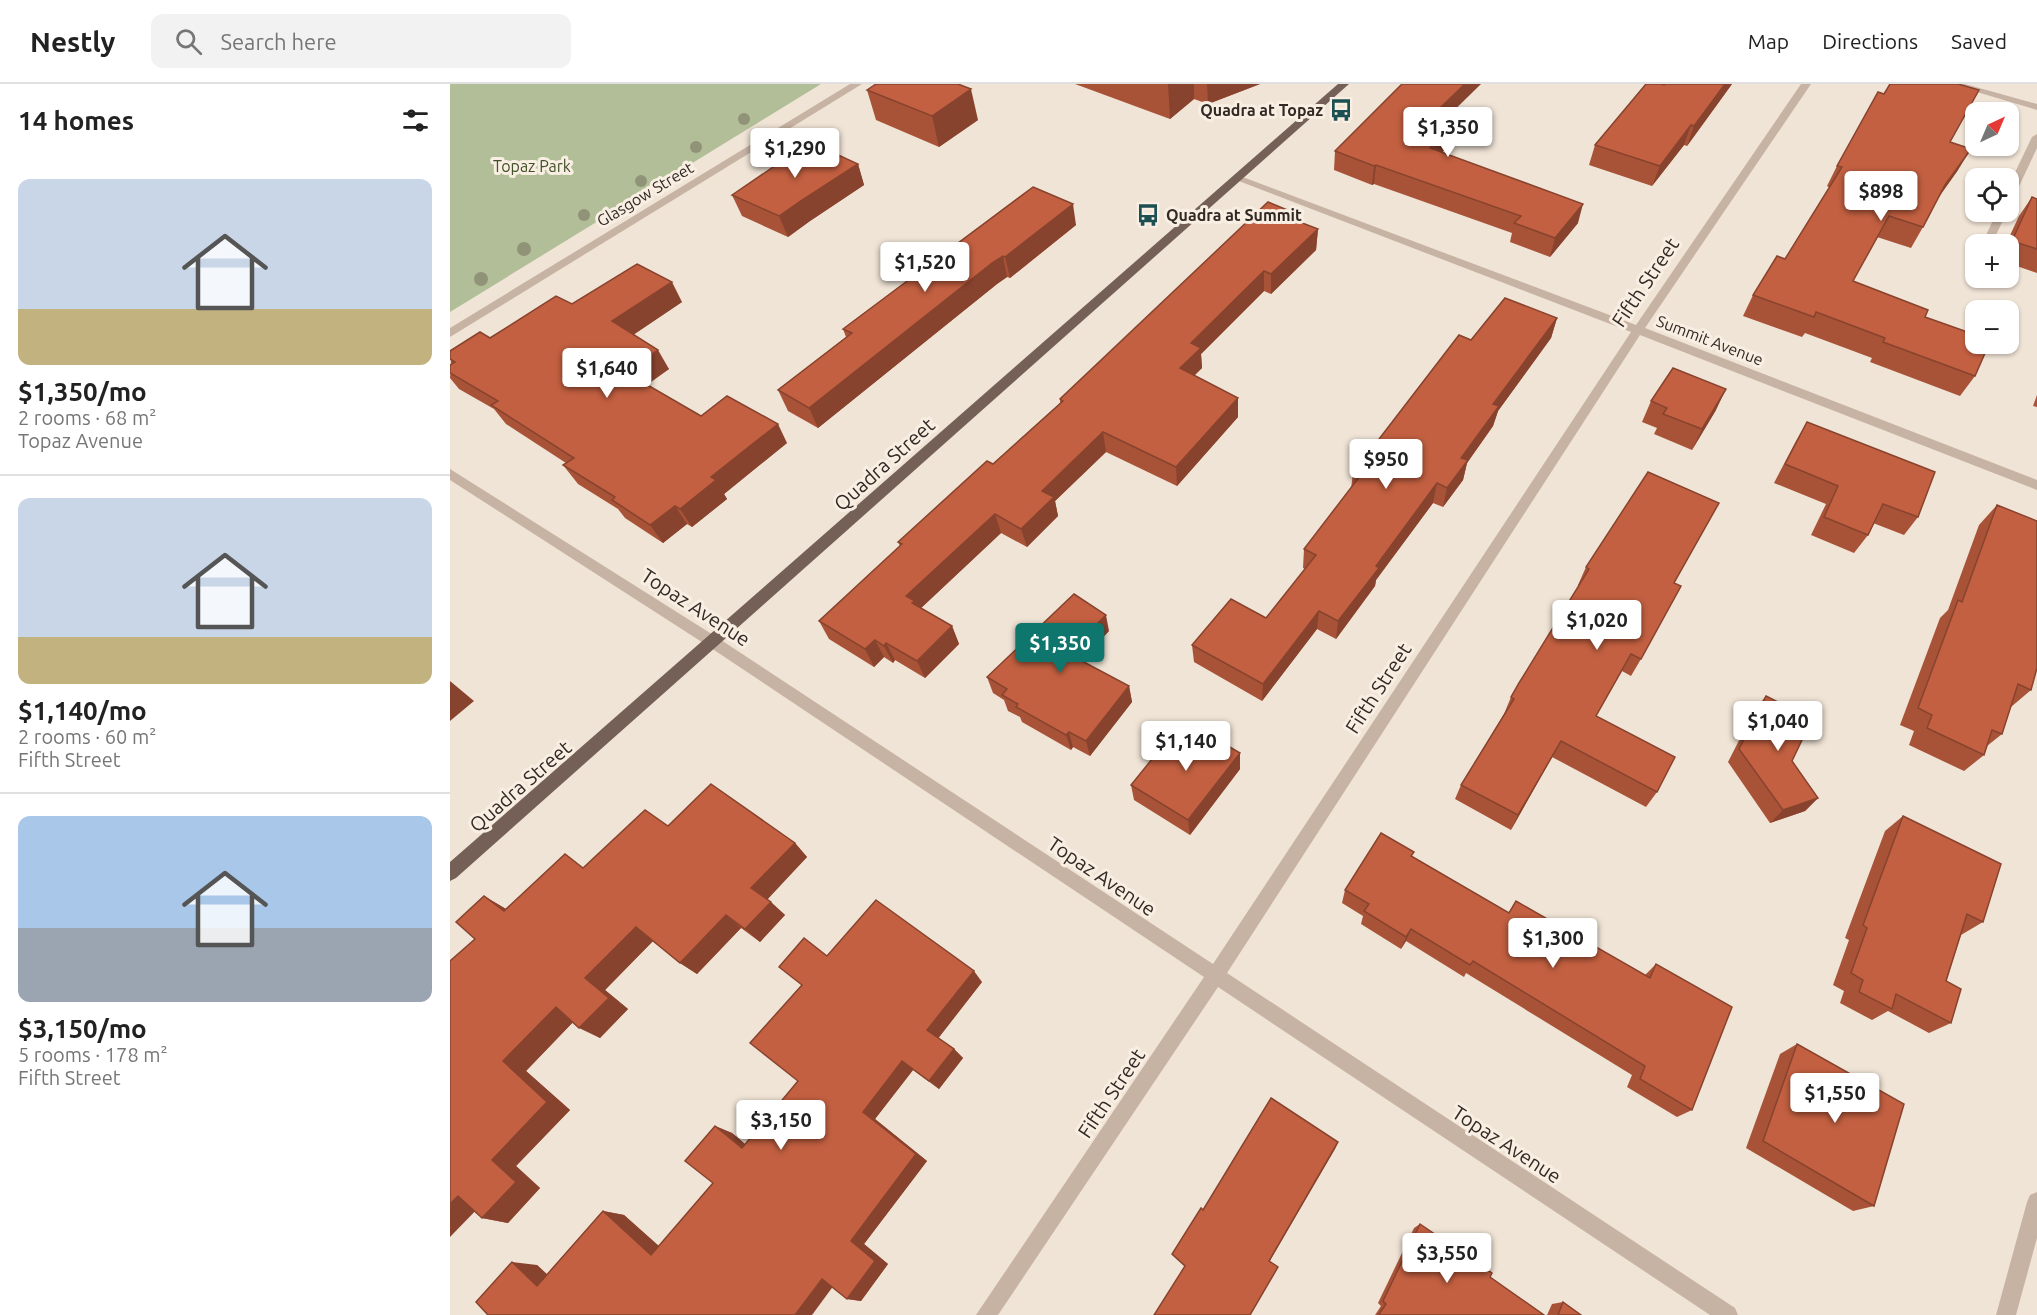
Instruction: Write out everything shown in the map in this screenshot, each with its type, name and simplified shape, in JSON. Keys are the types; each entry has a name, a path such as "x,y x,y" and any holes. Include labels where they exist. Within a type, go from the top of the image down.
{"main road":[{"name":"Quadra Street","path":"450,873 1344,84"}],"street":[{"name":"Glasgow Street","path":"450,333 857,84"},
{"name":"Fifth Street","path":"986,1315 1215,976 1638,330 1806,84"},
{"path":"1955,84 2037,107"},
{"path":"2019,175 2037,137"},
{"name":"Summit Avenue","path":"1236,178 1638,330 2037,485"},
{"name":"Topaz Avenue","path":"450,474 713,642 1728,1315"},
{"path":"2006,1315 2037,1202"}],"green space":[{"name":"Topaz Park","path":"450,84 821,84 450,312"}],"building":[{"path":"876,84 958,84 971,89 932,116 867,90"},
{"path":"1402,84 1465,84 1440,108 1463,116 1430,148 1583,204 1555,238 1514,223 1521,216 1335,151"},
{"path":"1646,84 1725,84 1660,166 1595,145"},
{"path":"1890,84 1958,84 1979,90 1972,102 1965,102 1965,115 1950,142 1965,147 1966,156 1945,185 1923,227 1889,216 1853,281 1928,310 1925,317 1965,331 1965,354 1985,354 1975,376 1883,342 1885,338 1816,312 1814,317 1753,295 1777,256 1785,259 1842,167 1837,166 1878,92 1884,94"},
{"path":"810,142 858,164 779,216 732,195"},
{"path":"1033,187 1073,204 1005,257 992,263 809,408 778,390 852,333 843,329"},
{"path":"2032,197 2037,199 2037,249 2019,243 2019,234 2015,234"},
{"path":"1268,202 1302,216 1297,221 1318,229 1271,274 1264,271 1191,343 1201,348 1180,368 1238,398 1176,467 1103,432 1042,491 1054,497 1021,529 995,514 906,596 915,601 912,603 952,626 917,661 886,643 884,646 875,640 865,649 819,621 902,544 898,542 987,461 993,464 1063,401 1060,399"},
{"path":"637,264 672,282 612,321 658,350 625,372 701,416 727,396 778,424 711,477 716,480 680,509 675,506 650,525 612,500 615,497 563,465 574,458 491,405 498,401 450,373 450,365 455,362 450,359 450,351 480,332 490,338 556,296 572,304"},
{"path":"1505,298 1557,318 1493,404 1499,406 1461,458 1468,460 1447,488 1437,483 1376,566 1379,568 1338,621 1319,611 1263,684 1192,645 1231,599 1266,618 1316,555 1304,549 1360,476 1353,473 1459,335 1471,340"},
{"path":"1673,368 1726,389 1702,429 1663,414 1667,408 1651,401"},
{"path":"1807,422 1935,472 1918,517 1883,504 1868,535 1824,517 1838,486 1785,464"},
{"path":"1648,472 1719,503 1674,583 1681,586 1641,659 1631,654 1596,716 1675,757 1657,792 1561,741 1518,815 1461,785 1514,699 1511,697 1519,683 1589,569 1586,567"},
{"path":"1997,505 2037,521 2037,668 2031,690 2018,684 2002,734 1992,730 1984,755 1927,728 1932,715 1918,708 1958,600 1962,602"},
{"path":"1074,594 1106,615 1067,653 1129,686 1086,741 1069,732 1066,735 1016,707 1018,704 1002,695 1007,689 987,677"},
{"path":"1766,696 1812,719 1792,761 1818,798 1783,810 1739,749"},
{"path":"1201,730 1240,753 1188,820 1131,785 1174,732 1191,743"},
{"path":"711,784 795,843 751,888 771,902 745,929 726,915 680,963 636,927 585,978 609,998 579,1028 556,1007 503,1061 547,1102 492,1160 516,1182 482,1218 458,1196 450,1204 450,961 475,939 456,922 484,896 504,911 565,854 583,868 645,810 668,826"},
{"path":"1903,816 2001,864 1983,922 1967,914 1946,981 1961,989 1951,1023 1896,994 1892,1009 1859,992 1863,980 1851,973 1867,928 1863,925"},
{"path":"1381,833 1414,852 1411,856 1509,913 1516,901 1650,978 1656,964 1732,1007 1692,1110 1640,1079 1645,1066 1473,961 1470,965 1411,929 1406,937 1364,911 1369,904 1345,890"},
{"path":"876,900 974,971 927,1030 954,1049 929,1081 902,1061 863,1112 916,1154 851,1241 875,1261 847,1299 822,1279 795,1315 488,1315 476,1302 512,1262 537,1286 603,1211 651,1255 713,1183 685,1161 715,1126 742,1148 798,1081 750,1043 802,985 779,967 804,938 827,956"},
{"path":"1797,1044 1904,1104 1874,1206 1763,1141"},
{"path":"1271,1098 1338,1142 1269,1261 1278,1267 1250,1315 1154,1315 1185,1266 1172,1254 1201,1208 1203,1210"},
{"path":"1420,1224 1492,1273 1490,1277 1544,1315 1379,1314 1386,1304 1383,1301"},
{"path":"1563,1302 1581,1315 1558,1315"}],"place":[{"name":"Quadra at Topaz","path":"1341,110"},
{"name":"Quadra at Summit","path":"1148,215"}]}
